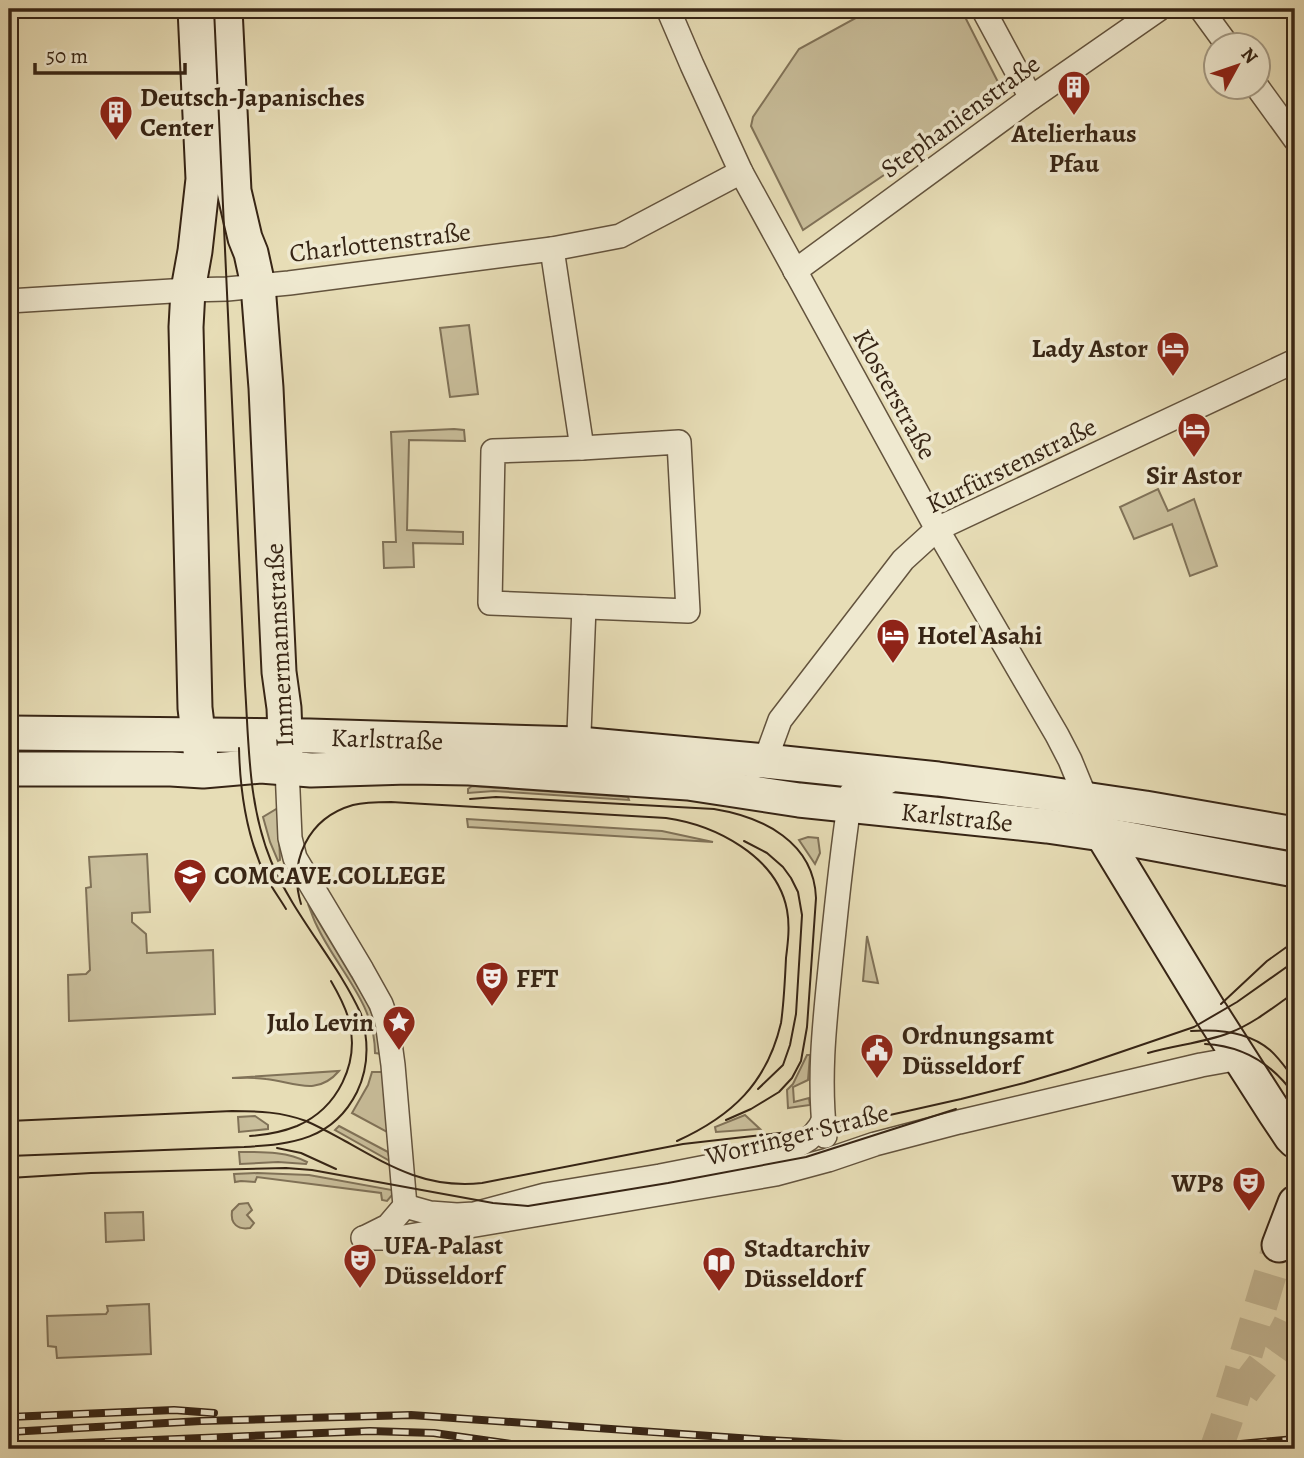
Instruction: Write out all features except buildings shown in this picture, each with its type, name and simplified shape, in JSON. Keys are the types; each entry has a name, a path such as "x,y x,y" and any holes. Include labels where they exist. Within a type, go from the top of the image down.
{"main road":[{"path":"195,9 203,179 188,290 186,327 194,682 202,771"},
{"name":"Immermannstraße","path":"225,9 234,191 258,285 286,752"},
{"name":"Karlstraße","path":"9,733 198,736 286,752 311,770 469,768 578,759 765,761 900,774 1086,799 1295,834"},
{"name":"Karlstraße","path":"9,769 202,771 261,766 286,752"},
{"name":"Karlstraße","path":"578,759 688,783 799,800 1102,834 1295,870"},
{"path":"1086,799 1102,834 1195,988 1295,1141"},
{"path":"1279,1245 1295,1203"}],"street":[{"name":"Klosterstraße","path":"668,9 741,172 937,529 1057,735 1086,799"},
{"path":"984,9 1031,98"},
{"name":"Stephanienstraße","path":"795,271 1031,98 1159,9"},
{"path":"1201,9 1218,32"},
{"path":"1268,102 1295,139"},
{"name":"Charlottenstraße","path":"9,301 289,283 552,248 620,236 741,172"},
{"path":"552,248 582,448"},
{"name":"Kurfürstenstraße","path":"765,761 780,720 903,560 937,529 1295,361"},
{"path":"679,442 688,611 490,603 494,451 582,448 679,442"},
{"path":"578,759 584,607"},
{"name":"Immermannstraße","path":"286,752 290,838 295,858 362,970 387,1021 405,1206"},
{"name":"Karlstraße","path":"688,783 750,771 765,761"},
{"path":"828,1160 823,1121 821,1052 842,845 850,793 856,789 876,789 900,774"},
{"name":"Worringer Straße","path":"823,1121 820,1128 803,1143 773,1154 545,1195 474,1213 430,1213 405,1206 388,1226 363,1238 398,1238 776,1174 959,1122 1240,1058"}],"shaded area":[{"path":"872,9 961,9 1001,88 965,120 803,230 751,126 753,117 799,49"},
{"path":"469,325 478,394 450,397 440,328"},
{"path":"464,430 465,441 409,440 407,530 463,532 463,544 413,543 414,567 384,568 383,542 396,542 391,432"},
{"path":"1158,489 1168,511 1194,499 1217,566 1190,576 1172,524 1134,539 1120,507"},
{"path":"472,786 628,797 629,800 494,791 468,793"},
{"path":"278,808 280,860 278,861 263,817"},
{"path":"467,819 662,831 713,842 468,827"},
{"path":"818,838 820,853 815,864 799,840"},
{"path":"147,854 150,912 132,913 132,922 146,934 147,953 213,950 215,1014 69,1021 68,975 86,974 90,970 86,888 91,887 89,857"},
{"path":"308,904 368,1004 376,1023 383,1054 375,1053 369,1018 362,1001 324,940"},
{"path":"867,936 878,983 863,981"},
{"path":"807,1055 810,1055 808,1080 793,1087 794,1102 809,1098 810,1105 788,1108 787,1090 793,1084"},
{"path":"339,1071 331,1079 314,1086 262,1078 232,1078"},
{"path":"372,1072 384,1072 387,1132 352,1113 368,1085"},
{"path":"745,1115 760,1129 716,1132 715,1127"},
{"path":"255,1116 268,1125 268,1129 239,1132 238,1117"},
{"path":"339,1126 388,1152 390,1161 335,1130"},
{"path":"239,1152 283,1154 307,1162 240,1164"},
{"path":"234,1174 309,1175 392,1190 393,1194 387,1201 382,1200 381,1193 257,1177 255,1182 235,1182"},
{"path":"248,1203 252,1210 247,1215 254,1223 250,1228 242,1228 234,1223 232,1211 239,1204"},
{"path":"143,1212 144,1240 106,1242 105,1213"},
{"path":"149,1304 151,1354 57,1358 56,1347 48,1346 47,1316 106,1314 107,1306"}],"tunnel":[{"path":"1216,1449 1279,1245"},
{"path":"1243,1392 1278,1344 1295,1311"}],"tram line":[{"path":"9,1156 244,1147 295,1141 323,1130 347,1108 361,1083 366,1063 361,1014 340,975 280,881 263,840 254,797 245,686 214,9"},
{"path":"239,748 243,797 253,846 266,877 286,909"},
{"path":"470,799 496,797 714,809 750,818 783,836 796,847 813,878 816,898 807,1027 801,1061 792,1078 779,1092 726,1120"},
{"path":"301,904 297,872 305,843 324,820 337,811 362,803 391,802 666,818 704,828 741,846 771,874 781,891 787,910 788,934 781,1023 767,1063 744,1095 714,1120 677,1141"},
{"path":"744,841 767,853 783,867 798,892 802,915 796,1014 790,1045 783,1065 758,1089"},
{"path":"1221,1004 1267,961 1295,941"},
{"path":"9,1121 232,1111 270,1113 306,1121 410,1174 444,1183 482,1183 683,1144 841,1126 1024,1083 1194,1027 1237,1002 1295,961"},
{"path":"250,1136 286,1130 311,1118 324,1108 342,1082 348,1068 352,1036 349,1020 331,981"},
{"path":"1148,1053 1229,1033 1255,1020 1295,992"},
{"path":"1191,1031 1222,1031 1253,1039 1274,1053 1295,1080"},
{"path":"1205,1044 1232,1048 1256,1059 1277,1075 1295,1096"},
{"path":"9,1178 286,1168 312,1170 493,1203 528,1206 806,1157 956,1109"},
{"path":"277,1148 301,1153 336,1169"}],"railway":[{"path":"9,1417 174,1410 214,1413"},
{"path":"9,1432 201,1421 411,1415 939,1449"},
{"path":"9,1446 370,1431 434,1433 546,1449"},
{"path":"1187,1449 1295,1439"}],"place":[{"name":"Atelierhaus Pfau","path":"1074,117"},
{"name":"Deutsch-Japanisches Center","path":"116,142"},
{"name":"Lady Astor","path":"1173,378"},
{"name":"Sir Astor","path":"1194,459"},
{"name":"Hotel Asahi","path":"893,665"},
{"name":"COMCAVE.COLLEGE","path":"190,905"},
{"name":"FFT","path":"492,1008"},
{"name":"Julo Levin","path":"399,1052"},
{"name":"Ordnungsamt Düsseldorf","path":"877,1080"},
{"name":"WP8","path":"1249,1213"},
{"name":"UFA-Palast Düsseldorf","path":"360,1290"},
{"name":"Stadtarchiv Düsseldorf","path":"719,1293"}]}
